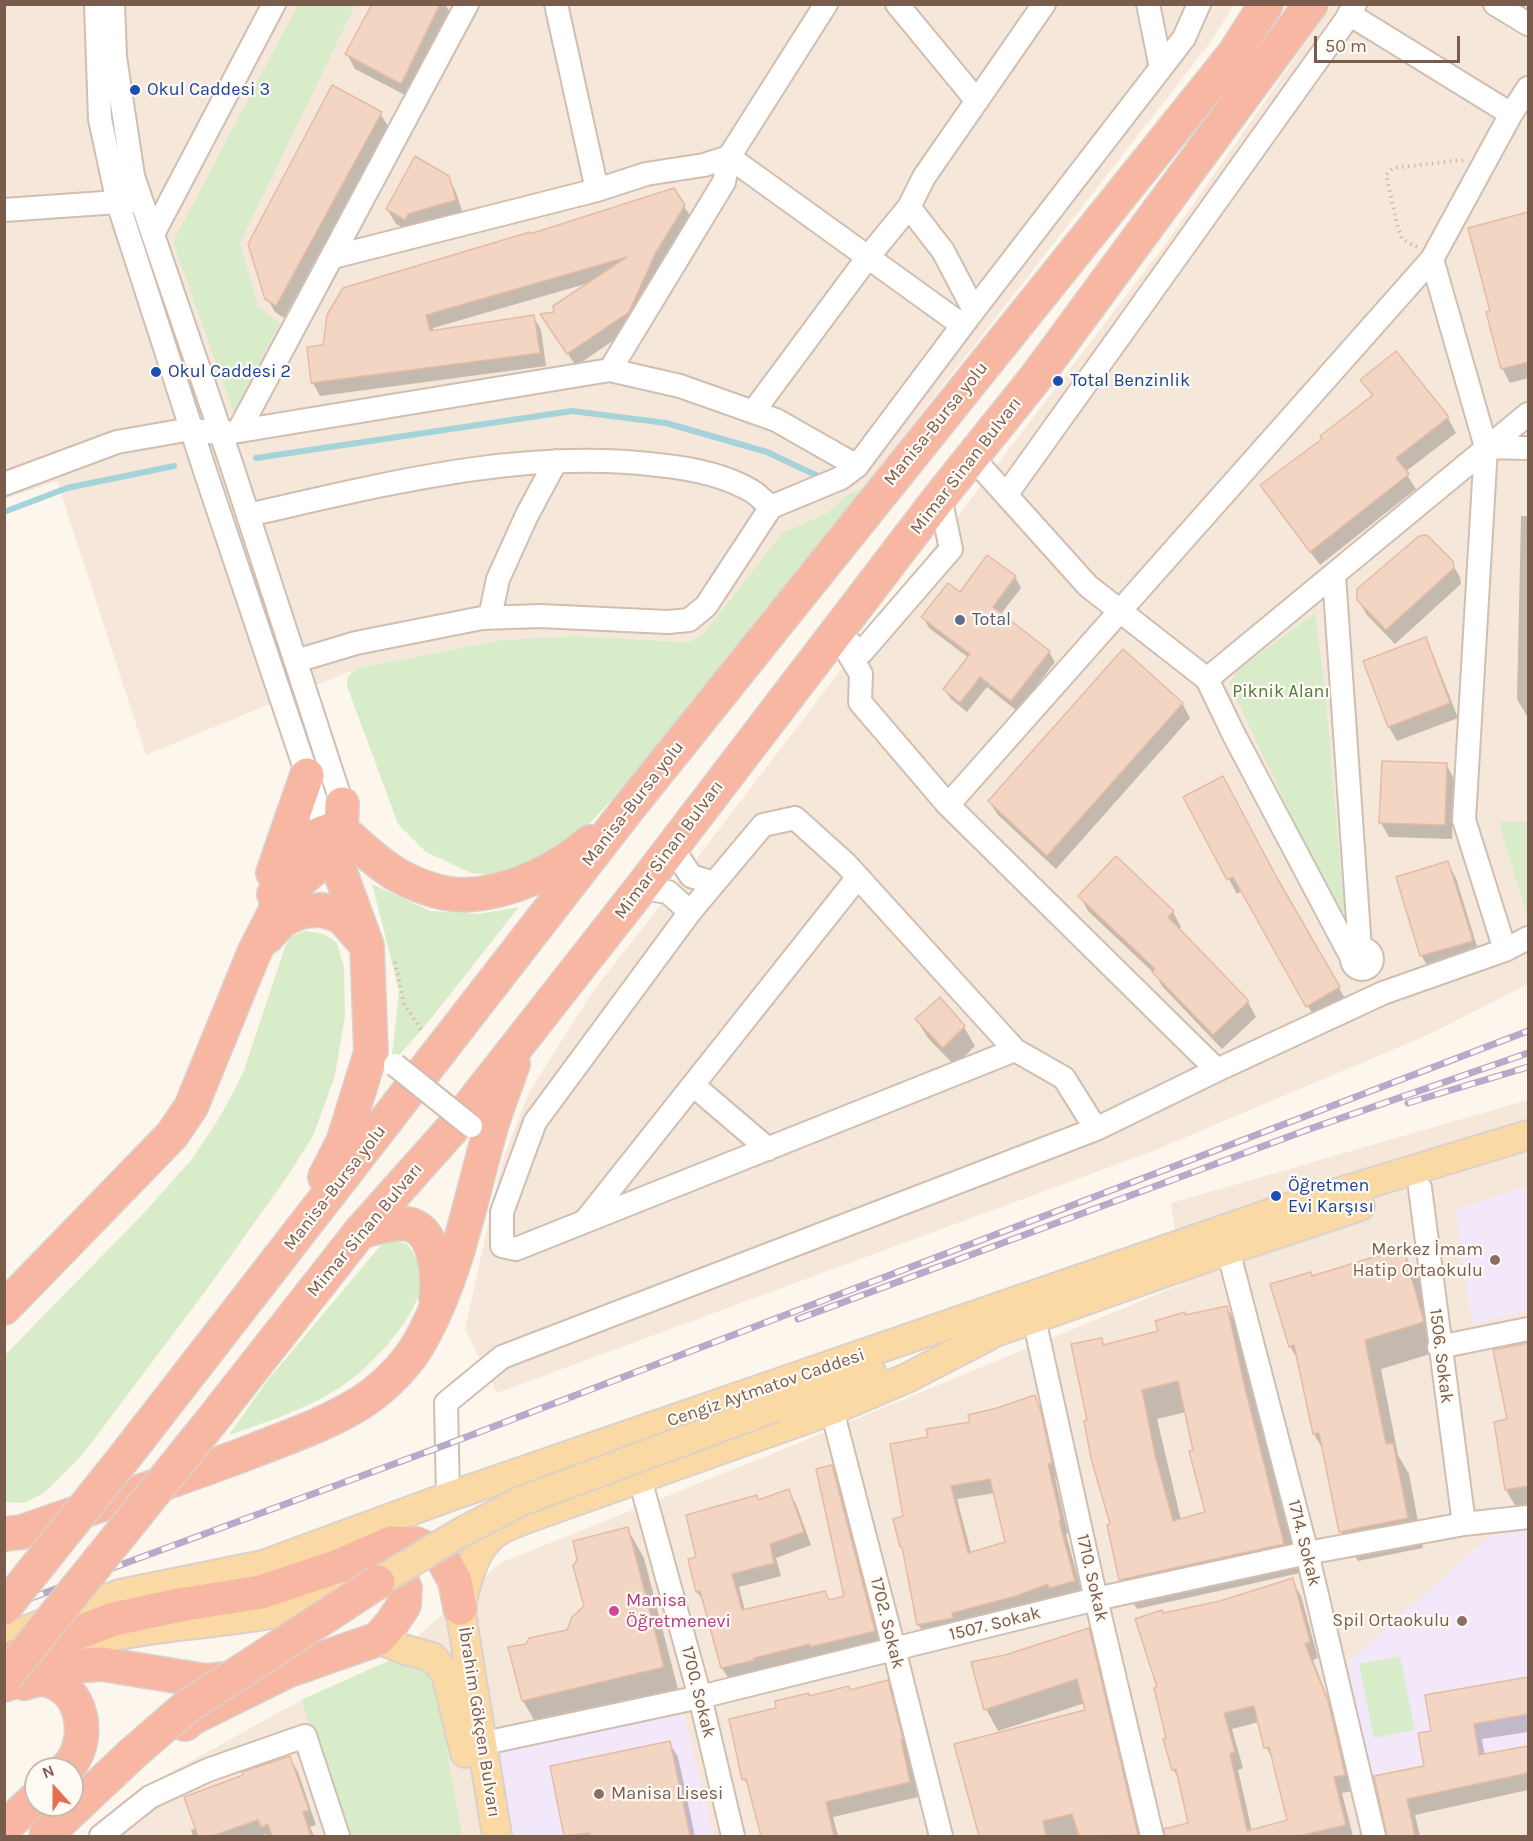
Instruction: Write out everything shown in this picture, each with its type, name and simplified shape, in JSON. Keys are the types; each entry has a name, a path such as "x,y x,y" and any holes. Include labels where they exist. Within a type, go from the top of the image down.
{"highway":[{"name":"Manisa-Bursa yolu","path":"4,1608 127,1454 627,810 1234,54 1266,4"},
{"name":"Mimar Sinan Bulvarı","path":"4,1684 360,1232 451,1130 641,888 940,497 1037,376 1311,4"},
{"path":"254,953 264,899 307,775"},
{"path":"335,830 396,874 413,883 438,891 464,895 514,885 542,874 580,850 627,810"},
{"path":"286,1250 343,1142 371,1052 367,946 335,830"},
{"path":"4,1308 165,1142 191,1107 254,953 273,896 296,854 335,830"},
{"path":"254,953 282,920 303,911 322,910 341,916 367,946"},
{"path":"4,1534 22,1532 227,1461 313,1428 344,1412 381,1388 422,1338 434,1314 454,1263 492,1125 521,1039"},
{"path":"360,1232 405,1224 420,1230 428,1241 434,1257 438,1283 434,1314"},
{"path":"4,1660 114,1619 180,1605 261,1592 336,1567 391,1543 416,1544 440,1554 455,1581 460,1608"},
{"path":"62,1836 192,1718 287,1671 378,1639 404,1605 405,1588 397,1572 388,1564 370,1559 336,1567"},
{"path":"45,1836 132,1754 185,1708 378,1582"},
{"path":"4,1684 58,1667 102,1664 206,1681 287,1671"},
{"path":"4,1684 42,1679 63,1688 74,1700 80,1712 82,1740 75,1757"},
{"path":"4,1828 24,1809"}],"main road":[{"name":"Cengiz Aytmatov Caddesi","path":"4,1639 120,1594 263,1565 448,1497 1281,1210 1528,1135"},
{"name":"Cengiz Aytmatov Caddesi","path":"4,1684 81,1645 144,1630 260,1616 304,1608 378,1582 460,1533 520,1501 775,1407 990,1335 1228,1250 1528,1155"},
{"path":"460,1608 469,1573 482,1546 497,1532 528,1518 832,1410 907,1378 990,1335"},
{"name":"İbrahim Gökçen Bulvarı","path":"460,1608 480,1836"},
{"name":"İbrahim Gökçen Bulvarı","path":"378,1639 432,1657 446,1673 473,1745 497,1836"}],"street":[{"path":"96,4 100,118 118,203 307,775 335,830"},
{"path":"113,4 115,57 133,176 153,234 230,432 248,515 296,661 335,830"},
{"path":"153,234 274,4"},
{"path":"230,432 333,256 467,4"},
{"path":"556,4 597,190"},
{"path":"610,370 723,182 729,157 826,4"},
{"path":"897,4 977,101"},
{"path":"753,412 868,257 909,207 924,177 1044,4"},
{"path":"1148,4 1161,68"},
{"path":"296,661 356,643 490,618 540,616 668,622 689,620 706,606 771,507 841,478 857,466 968,317 1184,38 1199,4"},
{"path":"1495,4 1528,24"},
{"path":"1005,495 1352,9 1511,114"},
{"path":"948,804 1432,259 1511,114 1528,88"},
{"path":"333,256 597,190 646,174 704,165 729,157"},
{"path":"729,157 868,257 968,317"},
{"path":"4,210 141,200"},
{"path":"909,207 943,251 968,317"},
{"path":"1432,259 1486,447 1464,820 1505,950"},
{"path":"4,484 117,442 191,429 230,432 610,370 680,386 776,420 857,466"},
{"path":"1207,679 1528,414"},
{"path":"1486,447 1528,448"},
{"path":"972,457 1088,586 1207,679 1234,735 1360,958 1383,993"},
{"path":"248,515 375,487 487,467 556,461 618,460 697,469 751,490 771,507"},
{"path":"490,618 498,579 527,515 556,461"},
{"path":"1334,575 1360,958"},
{"path":"836,633 861,674 860,702 948,804 1217,1070"},
{"path":"1016,1050 516,1249 502,1246 502,1212 535,1122 713,883 763,825 795,818 858,877 1016,1050 1064,1078 1096,1129"},
{"path":"671,846 691,876 713,883"},
{"path":"584,1222 858,877"},
{"path":"641,888 668,892 690,912"},
{"path":"448,1497 446,1403 502,1357 1096,1129 1383,993 1505,950 1528,938"},
{"path":"395,1065 471,1126"},
{"path":"693,1085 768,1149"},
{"name":"1506. Sokak","path":"1420,1188 1439,1347 1464,1524"},
{"name":"1714. Sokak","path":"1228,1250 1307,1553 1374,1836"},
{"name":"1710. Sokak","path":"1034,1319 1096,1599 1152,1836"},
{"path":"1439,1347 1528,1329"},
{"name":"1702. Sokak","path":"832,1410 941,1836"},
{"name":"1700. Sokak","path":"640,1479 700,1697 733,1836"},
{"name":"1507. Sokak","path":"473,1745 700,1697 1096,1599 1307,1553 1464,1524 1528,1517"},
{"path":"101,1836 150,1797 208,1770 305,1736 338,1836"}],"path":[{"path":"1432,259 1412,243 1402,240 1386,175 1393,168 1488,155"}],"shaded area":[{"path":"4,5 1234,5 1209,44 864,487 845,496 827,513 782,533 703,634 689,642 573,636 502,640 358,668 146,755 57,481 5,499"},
{"path":"1332,5 1528,5 1528,984 1430,1034 1153,1151 497,1393 465,1329 501,1165 528,1094 591,994 1167,242"},
{"path":"1528,1100 1528,1836 93,1836 150,1784 301,1700 391,1660 500,1563 772,1454 1182,1284 1171,1203"},
{"name":"Merkez İmam Hatip Ortaokulu","path":"1528,1186 1528,1311 1472,1324 1455,1210"},
{"name":"Spil Ortaokulu","path":"1528,1531 1528,1744 1371,1775 1347,1662 1489,1537"},
{"name":"Manisa Lisesi","path":"684,1712 714,1836 502,1836 489,1751"}],"green space":[{"path":"298,5 355,5 240,243 258,307 280,323 234,413 173,242"},
{"path":"864,487 828,540 704,693 579,835 534,863 492,875 471,873 426,852 398,824 347,686 349,676 355,670 502,640 573,636 689,642 703,634 782,533 827,513 845,496"},
{"name":"Piknik Alanı","path":"1315,614 1325,689 1344,908 1341,921 1229,683 1241,667"},
{"path":"1499,822 1528,822 1527,916"},
{"path":"372,884 430,911 479,914 519,907 391,1065 399,991"},
{"path":"306,931 324,934 337,943 344,968 345,1015 335,1076 313,1136 289,1174 207,1289 83,1454 44,1493 24,1503 5,1502 5,1355 143,1214 192,1159 221,1115 243,1073 285,947 291,936"},
{"path":"390,1240 407,1244 417,1259 421,1277 420,1291 414,1307 392,1339 351,1380 326,1396 285,1415 229,1435 267,1381 382,1244"},
{"path":"1400,1656 1415,1730 1374,1738 1359,1664"},
{"path":"410,1659 429,1667 436,1688 462,1836 347,1836 301,1700 391,1660"}],"building":[{"path":"372,4 440,4 401,84 345,54"},
{"path":"332,85 382,112 276,306 265,299 248,244"},
{"path":"415,156 449,176 456,200 408,214 405,220 386,209"},
{"path":"674,188 685,205 655,254 629,312 567,354 540,314 554,312 553,306 627,257 426,315 430,331 534,315 540,353 311,383 307,347 323,345 327,315 343,288 530,232 530,234"},
{"path":"1528,212 1528,362 1501,369 1486,312 1490,311 1468,228"},
{"path":"1396,351 1449,417 1396,458 1409,474 1310,552 1260,485 1322,439 1320,436 1373,395 1360,380"},
{"path":"1427,535 1453,561 1454,568 1386,630 1357,600 1357,589 1419,536"},
{"path":"987,555 1016,576 993,607 1050,651 1011,701 980,677 960,703 943,689 970,654 921,617 948,583 960,592"},
{"path":"1426,637 1450,703 1388,727 1363,661"},
{"path":"1123,649 1183,703 1047,856 988,801"},
{"path":"1382,761 1447,763 1445,825 1379,823"},
{"path":"1223,776 1277,878 1340,987 1306,1007 1233,877 1227,880 1183,797"},
{"path":"1116,856 1174,911 1168,917 1249,1001 1213,1035 1152,972 1155,969 1078,896"},
{"path":"1448,861 1473,941 1420,956 1396,877"},
{"path":"940,997 965,1026 943,1048 915,1019"},
{"path":"1403,1248 1424,1322 1365,1340 1386,1444 1393,1443 1408,1518 1339,1532 1319,1433 1313,1434 1294,1345 1289,1347 1270,1284 1311,1272 1312,1276"},
{"path":"1227,1306 1284,1544 1119,1580 1107,1525 1110,1524 1091,1458 1084,1421 1087,1420 1071,1344 1102,1338 1103,1345 1158,1331 1155,1321 1185,1312 1185,1315","holes":["1178,1381 1193,1450 1189,1451 1205,1512 1173,1521 1155,1455 1142,1390"]},
{"path":"1528,1343 1528,1486 1505,1490 1494,1422 1507,1419 1493,1350"},
{"path":"1035,1395 1052,1463 1048,1464 1061,1520 1059,1521 1075,1581 1049,1588 1048,1584 1016,1596 952,1613 953,1618 917,1625 902,1547 900,1547 893,1519 903,1516 890,1444 928,1437 926,1429 970,1422 968,1415","holes":["990,1479 1005,1542 968,1553 951,1486"]},
{"path":"832,1465 875,1631 810,1647 810,1644 721,1668 700,1591 696,1592 688,1559 696,1557 686,1515 757,1495 758,1500 789,1489 804,1532 770,1544 774,1563 732,1574 742,1610 825,1591 829,1600 844,1596 816,1469"},
{"name":"Manisa Öğretmenevi","path":"628,1527 664,1667 522,1701 508,1647 526,1644 529,1638 567,1630 572,1617 584,1606 573,1566 577,1560 573,1541"},
{"path":"1293,1578 1310,1642 1305,1644 1328,1701 1345,1775 1334,1777 1346,1825 1299,1836 1165,1836 1164,1829 1188,1823 1176,1769 1172,1770 1163,1739 1166,1738 1154,1688 1157,1687 1135,1619 1162,1610 1163,1613 1220,1601","holes":["1254,1706 1264,1748 1269,1747 1287,1820 1247,1831 1230,1754 1235,1752 1224,1713"]},
{"path":"1089,1628 1138,1835 1079,1836 1072,1814 1043,1821 1046,1836 979,1836 954,1744 1085,1710 1077,1679 984,1710 971,1662 1005,1655"},
{"path":"1528,1677 1528,1714 1474,1724 1479,1755 1528,1746 1528,1773 1407,1799 1415,1836 1387,1836 1374,1776 1424,1766 1418,1733 1431,1731 1425,1695"},
{"path":"888,1680 903,1739 901,1739 910,1782 826,1802 834,1836 761,1836 746,1779 742,1780 729,1719 776,1708 775,1701 809,1693 809,1696 849,1686 850,1690"},
{"path":"670,1741 690,1836 590,1836 590,1833 564,1836 550,1766"},
{"path":"290,1756 309,1810 303,1812 311,1836 272,1836 268,1824 261,1827 258,1820 212,1836 198,1836 184,1797 243,1775 242,1772"}],"waterway":[{"path":"256,458 572,411 666,423 767,452 822,478"},
{"path":"4,512 67,488 174,466"}],"railway":[{"path":"4,1608 448,1444 1528,1031"},
{"path":"798,1319 1304,1131 1528,1053"},
{"path":"1408,1103 1528,1067"}],"place":[{"name":"Okul Caddesi 3","path":"135,90"},
{"name":"Okul Caddesi 2","path":"156,372"},
{"name":"Total Benzinlik","path":"1058,381"},
{"name":"Total","path":"960,620"},
{"name":"Öğretmen Evi Karşısı","path":"1276,1196"},
{"name":"Merkez İmam Hatip Ortaokulu","path":"1495,1260"},
{"name":"Manisa Öğretmenevi","path":"614,1611"},
{"name":"Spil Ortaokulu","path":"1462,1621"},
{"name":"Manisa Lisesi","path":"599,1794"}]}
